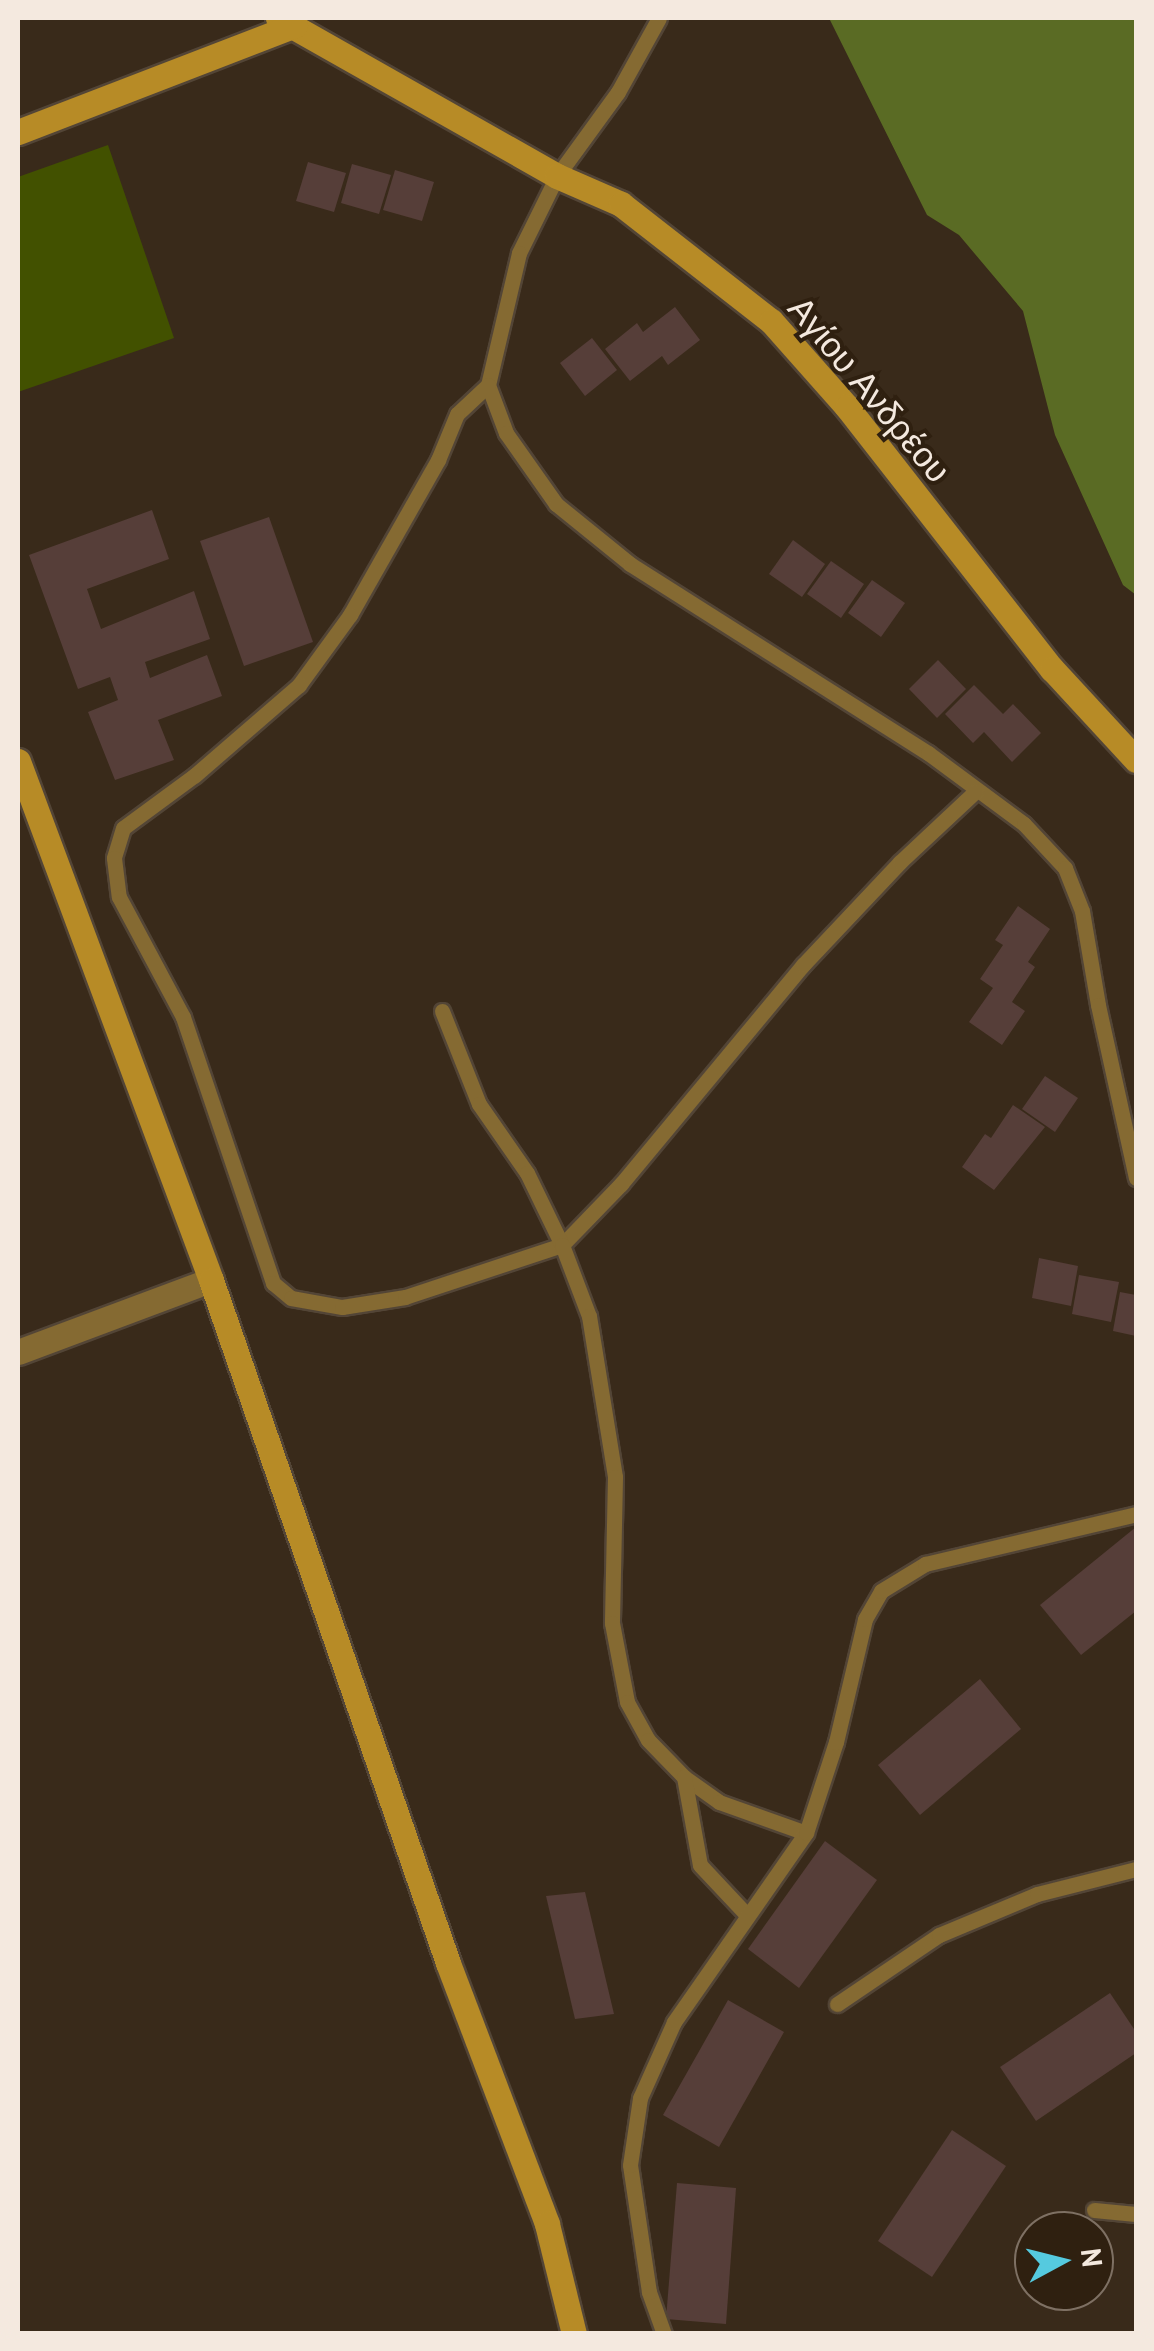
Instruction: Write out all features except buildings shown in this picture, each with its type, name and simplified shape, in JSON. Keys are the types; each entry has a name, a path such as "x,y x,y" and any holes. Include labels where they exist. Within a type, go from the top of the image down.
{"street":[{"name":"Αγίου Ανδρέου","path":"295,20 557,176 621,204 771,321 847,407 1052,669 1136,760"},
{"path":"18,132 295,20"},
{"path":"18,761 212,1280 441,1944 547,2224 574,2334"},
{"path":"18,1352 212,1280"}],"lane":[{"path":"659,18 618,92 557,176 519,252 488,385 506,433 556,504 630,564 928,753 1024,824 1065,868 1082,911 1136,1178"},
{"path":"488,385 457,414 438,460 350,615 299,684 195,775 123,828 114,858 118,897 183,1017 273,1283 291,1298 342,1307 405,1297 562,1245 621,1184 803,965 900,862 976,791"},
{"path":"442,1011 479,1104 526,1173 562,1245 589,1316 615,1478 612,1623 627,1702 648,1740 684,1777 719,1802 806,1833"},
{"path":"664,2334 649,2292 630,2165 640,2098 674,2022 806,1833 836,1742 856,1640 882,1591 924,1564 1136,1514"},
{"path":"684,1777 700,1865 747,1915"},
{"path":"837,2004 939,1935 1038,1894 1136,1869"},
{"path":"1094,2210 1136,2214"}],"green space":[{"path":"829,18 1136,18 1136,595 1123,585 1055,435 1023,311 959,235 927,215"},
{"path":"108,145 174,338 18,392 18,177"}]}
